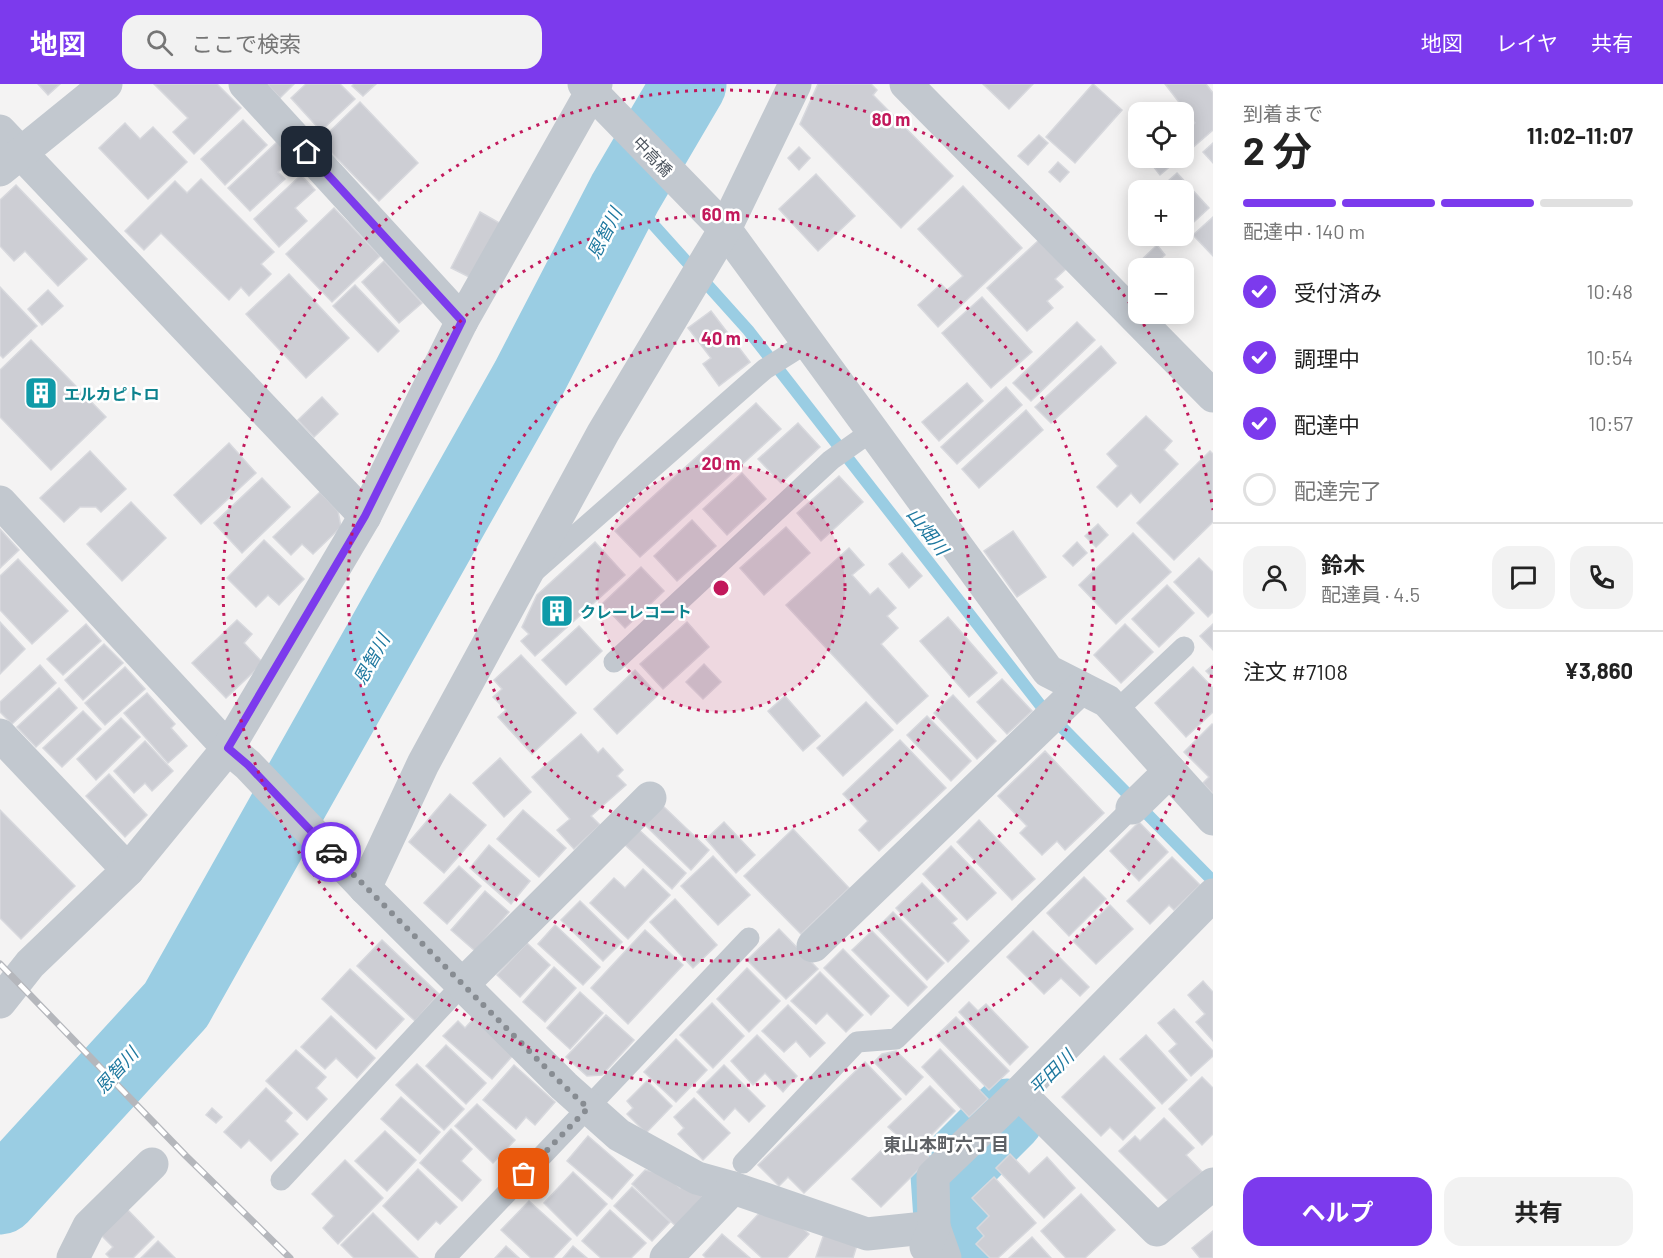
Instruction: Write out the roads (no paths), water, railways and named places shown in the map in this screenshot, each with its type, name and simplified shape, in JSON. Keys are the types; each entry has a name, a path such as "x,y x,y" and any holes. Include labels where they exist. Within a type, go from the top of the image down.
{"street":[{"path":"106,84 7,151 365,516"},
{"path":"245,84 462,321"},
{"path":"365,888 423,764 603,433 699,271 718,222 795,84"},
{"path":"906,84 1213,396"},
{"path":"0,1002 30,964 128,870 238,756 365,516 462,321 592,89"},
{"name":"中高橋","path":"592,89 718,222 797,348 862,438 1048,671 1063,704 1107,701 1213,819"},
{"path":"0,502 365,888 564,1086 619,1135 697,1178 738,1176 867,1233 934,1227"},
{"path":"813,946 1063,704"},
{"path":"0,735 128,870"},
{"path":"1139,801 1170,771"},
{"path":"463,984 650,798"},
{"path":"945,1258 934,1227 933,1176 1213,896"},
{"path":"1019,1092 1157,1230 1213,1184"},
{"path":"75,1257 89,1226 152,1164"},
{"path":"666,1258 738,1176"},
{"path":"922,1258 934,1227"}],"lane":[{"path":"522,583 765,369 797,348"},
{"path":"614,662 831,460 862,438"},
{"path":"1116,711 1184,647"},
{"path":"738,1176 857,1042 896,1039 1139,801"},
{"path":"445,1258 749,938"},
{"path":"281,1180 463,984"}],"waterway":[{"name":"恩智川","path":"0,1197 176,1005 528,380 625,193 689,84"},
{"name":"山畑川","path":"625,193 748,330 1041,706 1213,881"},
{"name":"平田川","path":"961,1258 952,1233 948,1175 1007,1116"}],"railway":[{"path":"0,964 186,1156 290,1258"}],"place":[{"name":"エルカピトロ","path":"41,393"},
{"name":"クレーレコート","path":"557,611"}],"district":[{"name":"東山本町六丁目","path":"946,1144"}]}
